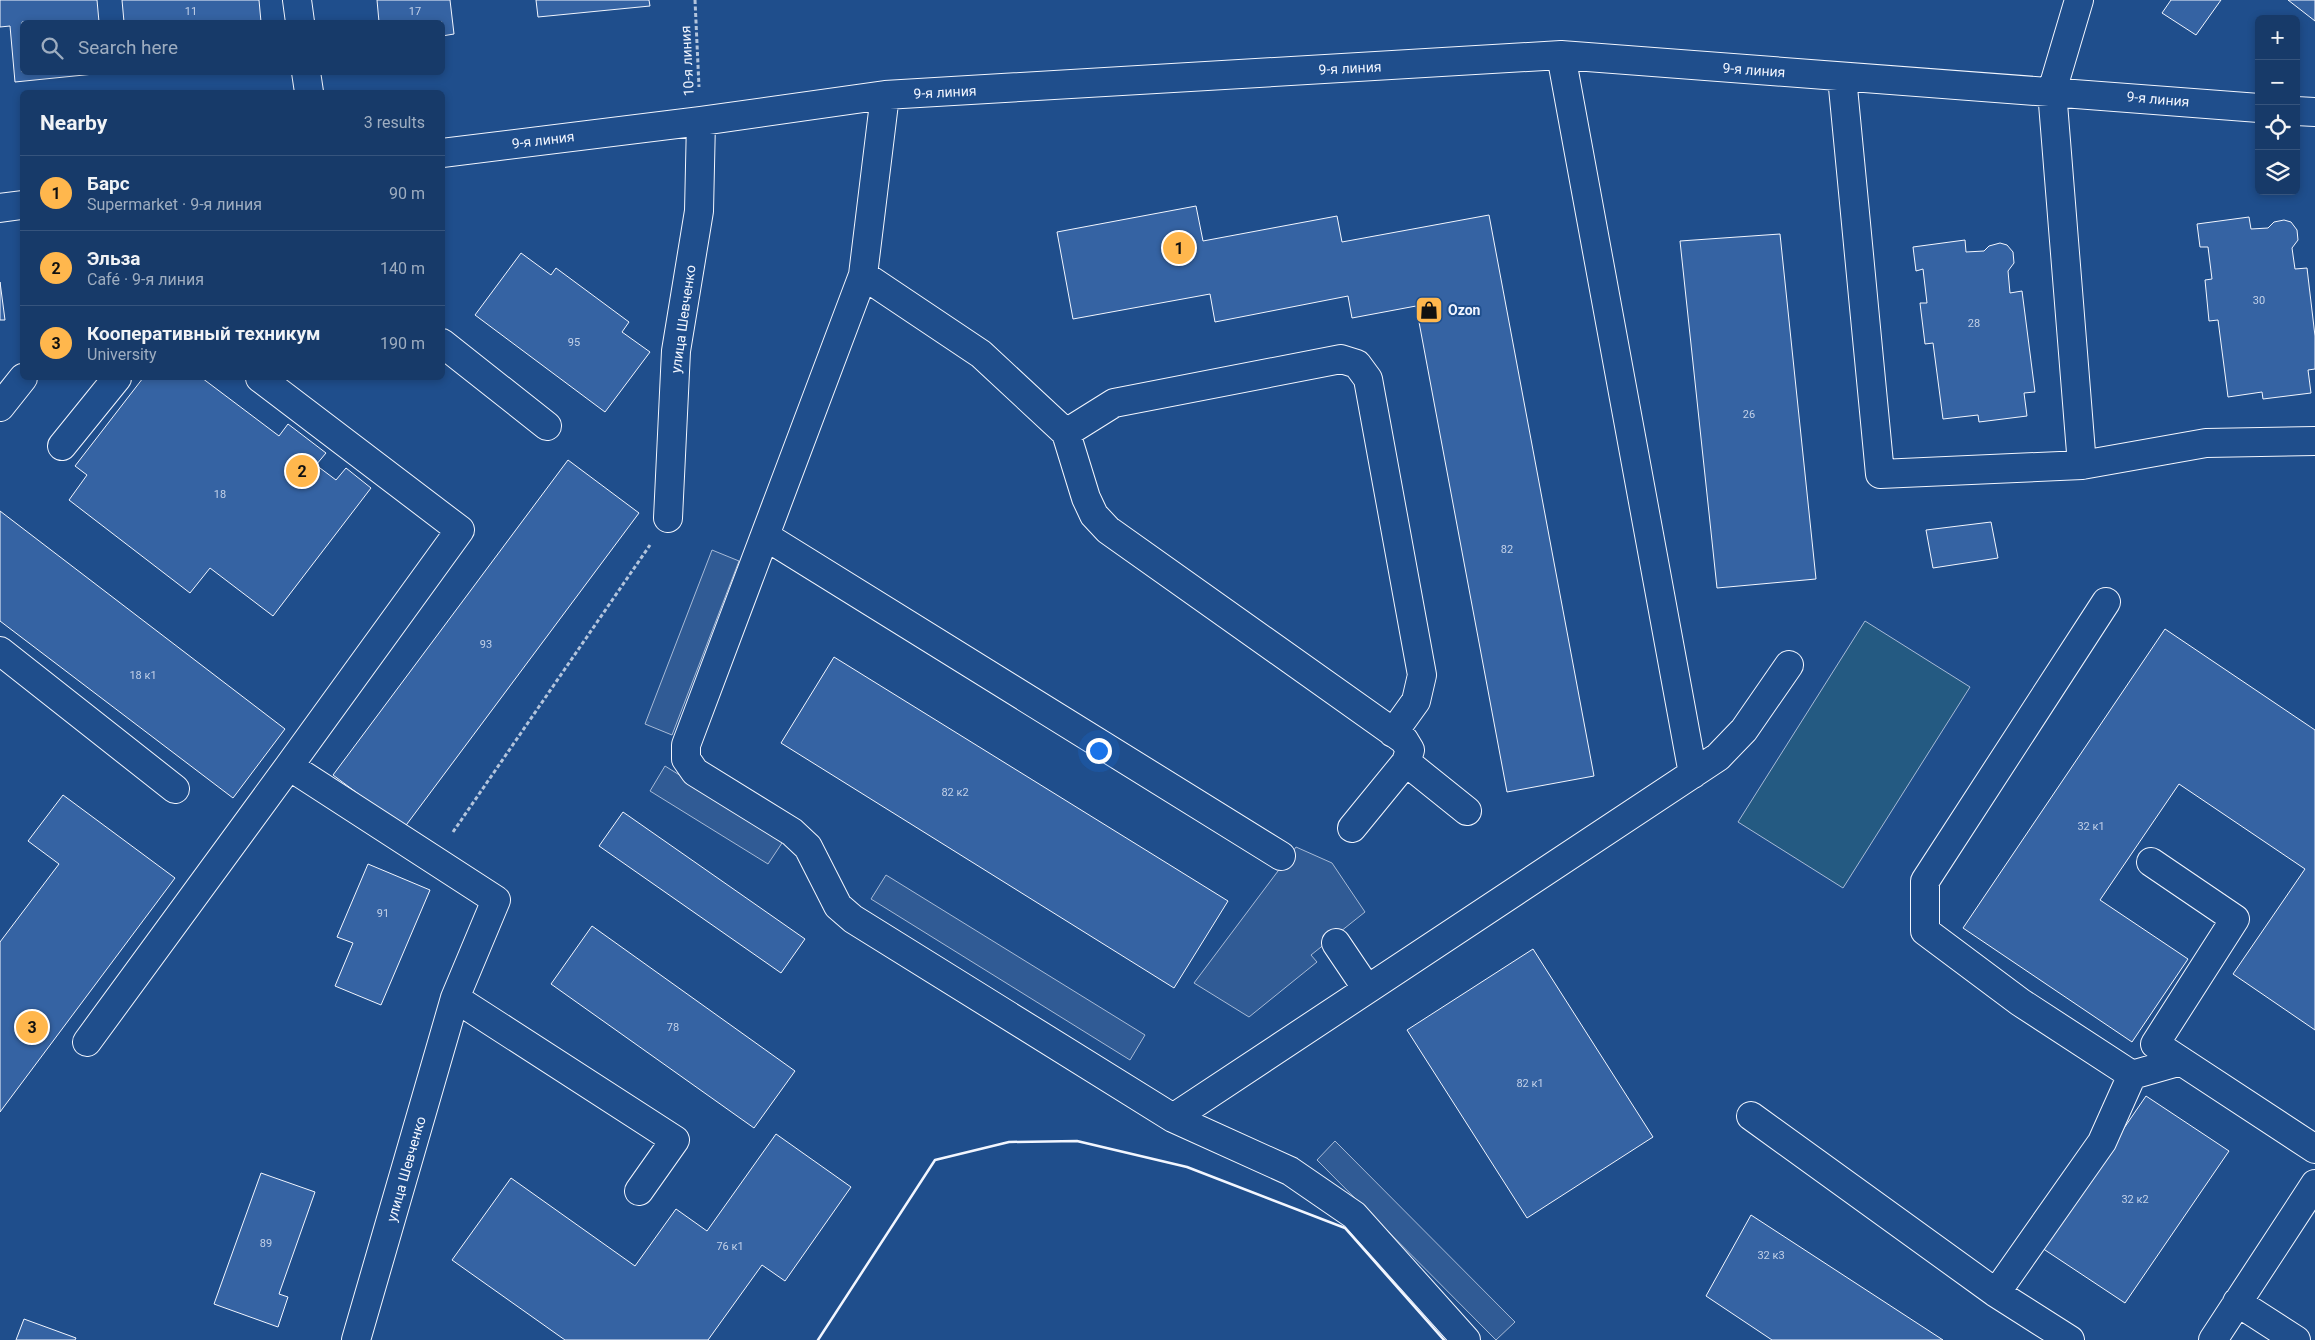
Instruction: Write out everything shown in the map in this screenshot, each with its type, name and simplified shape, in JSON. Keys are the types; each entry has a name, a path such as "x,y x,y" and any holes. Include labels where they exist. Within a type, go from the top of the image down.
{"street":[{"path":"297,0 300,20"},
{"path":"2079,0 2052,91 2082,465"},
{"path":"1561,55 1692,774"},
{"name":"9-я линия","path":"445,153 701,121 885,95 1561,55 2255,108"},
{"path":"306,75 309,90"},
{"path":"1842,77 1880,474 2082,465 2206,443 2315,441"},
{"path":"885,95 863,275 686,745 686,759 695,772 792,832 808,847 838,906 853,919 1173,1118 1290,1171 1354,1215 1466,1340"},
{"path":"2300,111 2315,112"},
{"name":"улица Шевченко","path":"668,518 676,351 699,211 701,121"},
{"path":"0,208 20,205"},
{"path":"863,275 981,354 1066,433 1086,498 1094,515 1108,530 1404,740 1410,750 1406,762 1352,828"},
{"path":"445,345 547,426"},
{"path":"1066,433 1114,403 1341,359 1357,364 1368,379 1422,675 1416,701 1394,733"},
{"path":"0,407 21,380"},
{"path":"62,446 115,380"},
{"path":"87,1042 460,530 263,380"},
{"path":"765,536 1281,856"},
{"path":"2106,602 1925,881 1925,931 2020,1002 2132,1076"},
{"path":"0,652 175,788"},
{"path":"1173,1118 1718,757 1732,744 1789,665"},
{"path":"1406,762 1467,812"},
{"path":"289,766 434,859"},
{"name":"улица Шевченко","path":"356,1340 455,998 496,900 434,859"},
{"path":"2152,862 2234,919 2155,1044 2315,1149"},
{"path":"1336,943 1367,989"},
{"path":"455,998 675,1140 639,1191"},
{"path":"1996,1293 2102,1142 2132,1076 2181,1061"},
{"path":"1751,1116 1996,1293 2070,1340"},
{"path":"2213,1340 2315,1184"},
{"path":"2237,1302 2296,1340"}],"path":[{"name":"10-я линия","path":"695,0 701,121"},
{"path":"434,859 668,518"}],"shaded area":[{"path":"712,550 739,561 672,735 645,724"},
{"path":"1865,621 1970,687 1843,888 1738,822"},
{"path":"665,766 784,840 768,864 650,791"},
{"path":"1296,847 1332,863 1365,912 1311,955 1317,962 1249,1017 1194,983"},
{"path":"886,875 1145,1035 1130,1060 871,899"},
{"path":"1335,1141 1515,1322 1496,1340 1317,1160"}],"building":[{"path":"0,0 97,0 99,20 20,20 20,75 84,75 15,82 10,26 0,27"},
{"path":"122,0 259,0 261,20 124,20"},
{"path":"377,0 450,0 454,34 445,36 445,20 379,20"},
{"path":"536,0 649,0 650,6 538,17"},
{"path":"2171,0 2221,0 2196,35 2162,13"},
{"path":"2288,0 2315,0 2315,21"},
{"path":"1196,206 1203,241 1337,216 1342,242 1489,215 1594,776 1507,792 1416,306 1352,318 1348,296 1215,322 1210,294 1073,319 1057,232"},
{"path":"2249,217 2251,229 2268,228 2274,222 2284,220 2291,222 2297,230 2298,240 2292,248 2295,269 2307,268 2315,336 2315,369 2308,370 2311,393 2263,399 2262,392 2228,397 2218,320 2209,321 2205,280 2212,279 2208,247 2200,247 2197,224"},
{"path":"1780,234 1816,579 1717,588 1680,241"},
{"path":"1965,240 1966,252 1984,251 1989,246 2000,243 2007,245 2013,252 2014,263 2008,271 2010,293 2022,291 2035,392 2024,393 2027,416 1979,422 1978,415 1943,419 1933,343 1925,344 1920,303 1927,303 1923,269 1916,271 1913,247"},
{"path":"521,253 551,275 556,268 629,322 622,332 650,352 605,412 475,315"},
{"path":"0,282 5,320 0,320"},
{"path":"141,380 205,380 279,436 288,424 326,453 316,465 336,480 346,468 371,488 273,616 210,568 190,593 69,500 87,475 75,466"},
{"path":"568,460 639,513 404,828 333,775"},
{"path":"0,511 285,729 233,798 0,621"},
{"path":"1991,522 1998,558 1933,568 1926,530"},
{"path":"2165,629 2315,730 2315,1030 2233,974 2305,869 2179,784 2100,900 2188,959 2132,1042 1963,928"},
{"path":"834,657 1228,901 1174,988 781,743"},
{"path":"63,795 175,878 0,1112 0,942 59,864 28,841"},
{"path":"623,812 805,939 781,973 599,846"},
{"path":"368,864 430,890 381,1005 335,986 353,943 337,937"},
{"path":"592,926 795,1071 754,1128 551,984"},
{"path":"1533,949 1653,1137 1527,1218 1407,1030"},
{"path":"2146,1096 2229,1151 2125,1303 2042,1248"},
{"path":"776,1134 851,1187 785,1281 762,1265 708,1340 565,1340 452,1260 511,1178 635,1266 676,1209 707,1231"},
{"path":"261,1173 315,1192 279,1294 288,1297 278,1327 214,1304"},
{"path":"1751,1215 1943,1340 1772,1340 1706,1296"},
{"path":"24,1319 76,1338 75,1340 16,1340"}],"wall":[{"path":"818,1340 935,1160 1009,1142 1077,1141 1187,1167 1345,1228 1444,1340"}],"place":[{"name":"Барс","path":"1179,248"},
{"name":"Ozon","path":"1429,310"},
{"name":"Эльза","path":"302,471"},
{"name":"Кооперативный техникум","path":"32,1027"}]}
